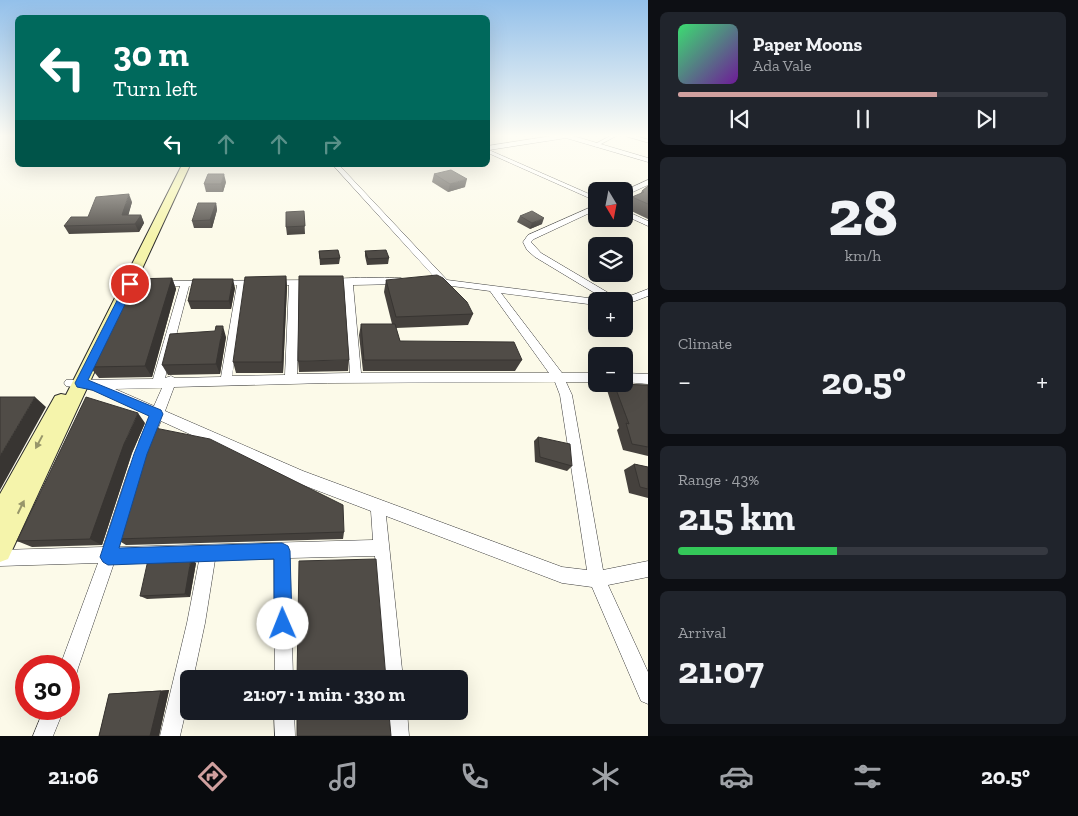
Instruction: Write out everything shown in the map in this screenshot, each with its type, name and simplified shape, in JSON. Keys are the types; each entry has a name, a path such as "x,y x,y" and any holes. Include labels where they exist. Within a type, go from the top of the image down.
{"main road":[{"path":"135,283 178,169"},
{"path":"0,551 82,384 135,283 184,169"},
{"path":"0,515 82,384"}],"street":[{"path":"340,169 443,281"},
{"path":"531,169 588,195"},
{"path":"633,190 648,182"},
{"path":"588,212 531,237 527,242 530,248 538,255 601,292"},
{"path":"633,216 648,224"},
{"path":"348,281 356,378"},
{"path":"135,283 443,281 588,301"},
{"path":"291,379 294,282"},
{"path":"74,655 156,414 185,283"},
{"path":"226,380 242,283"},
{"path":"492,288 558,376 566,396 597,580 648,694"},
{"path":"633,299 648,292"},
{"path":"82,384 356,378 558,376 588,378"},
{"path":"633,378 648,379"},
{"path":"82,384 300,477 378,508 562,575 581,580 597,580 648,569"},
{"path":"378,508 393,670"},
{"path":"0,558 108,557 382,548"},
{"path":"282,551 284,670"},
{"path":"170,736 196,623 208,554"},
{"path":"43,736 50,720"},
{"path":"284,720 285,736"},
{"path":"398,720 400,736"}],"building":[{"path":"451,170 467,179 450,184 434,174"},
{"path":"208,174 224,174 221,184 204,184"},
{"path":"648,186 648,204 633,197 644,192 642,191"},
{"path":"129,194 122,215 141,215 135,224 64,226 71,217 88,217 96,197"},
{"path":"198,203 216,203 210,220 192,221"},
{"path":"304,211 305,226 286,227 286,212"},
{"path":"532,211 544,218 532,223 520,216"},
{"path":"338,250 340,258 320,259 319,251"},
{"path":"386,250 389,258 368,259 365,251"},
{"path":"437,275 443,278 467,302 473,314 396,317 386,280"},
{"path":"286,276 282,362 233,362 245,277"},
{"path":"299,276 343,276 349,360 298,361"},
{"path":"172,278 145,366 90,367 131,279"},
{"path":"193,279 233,279 229,301 188,301"},
{"path":"361,324 395,324 400,341 514,342 522,360 364,360"},
{"path":"216,326 223,326 216,364 162,365 170,334 215,331"},
{"path":"633,385 648,385 648,447 632,444 626,423 629,424 617,392 633,392"},
{"path":"0,397 35,397 0,456"},
{"path":"86,397 138,413 124,444 90,539 17,541"},
{"path":"150,427 210,439 343,505 344,532 116,539 133,484 130,483"},
{"path":"538,437 570,444 572,466 540,457"},
{"path":"634,464 648,467 648,489 640,487"},
{"path":"191,559 185,594 140,596 148,560"},
{"path":"376,559 385,670 297,670 299,561"},
{"path":"161,691 150,736 99,736 109,694"},
{"path":"297,720 390,720 391,736 297,736"}],"route":[{"path":"130,284 81,383 94,385 156,414 108,557 282,551 283,624"}]}
